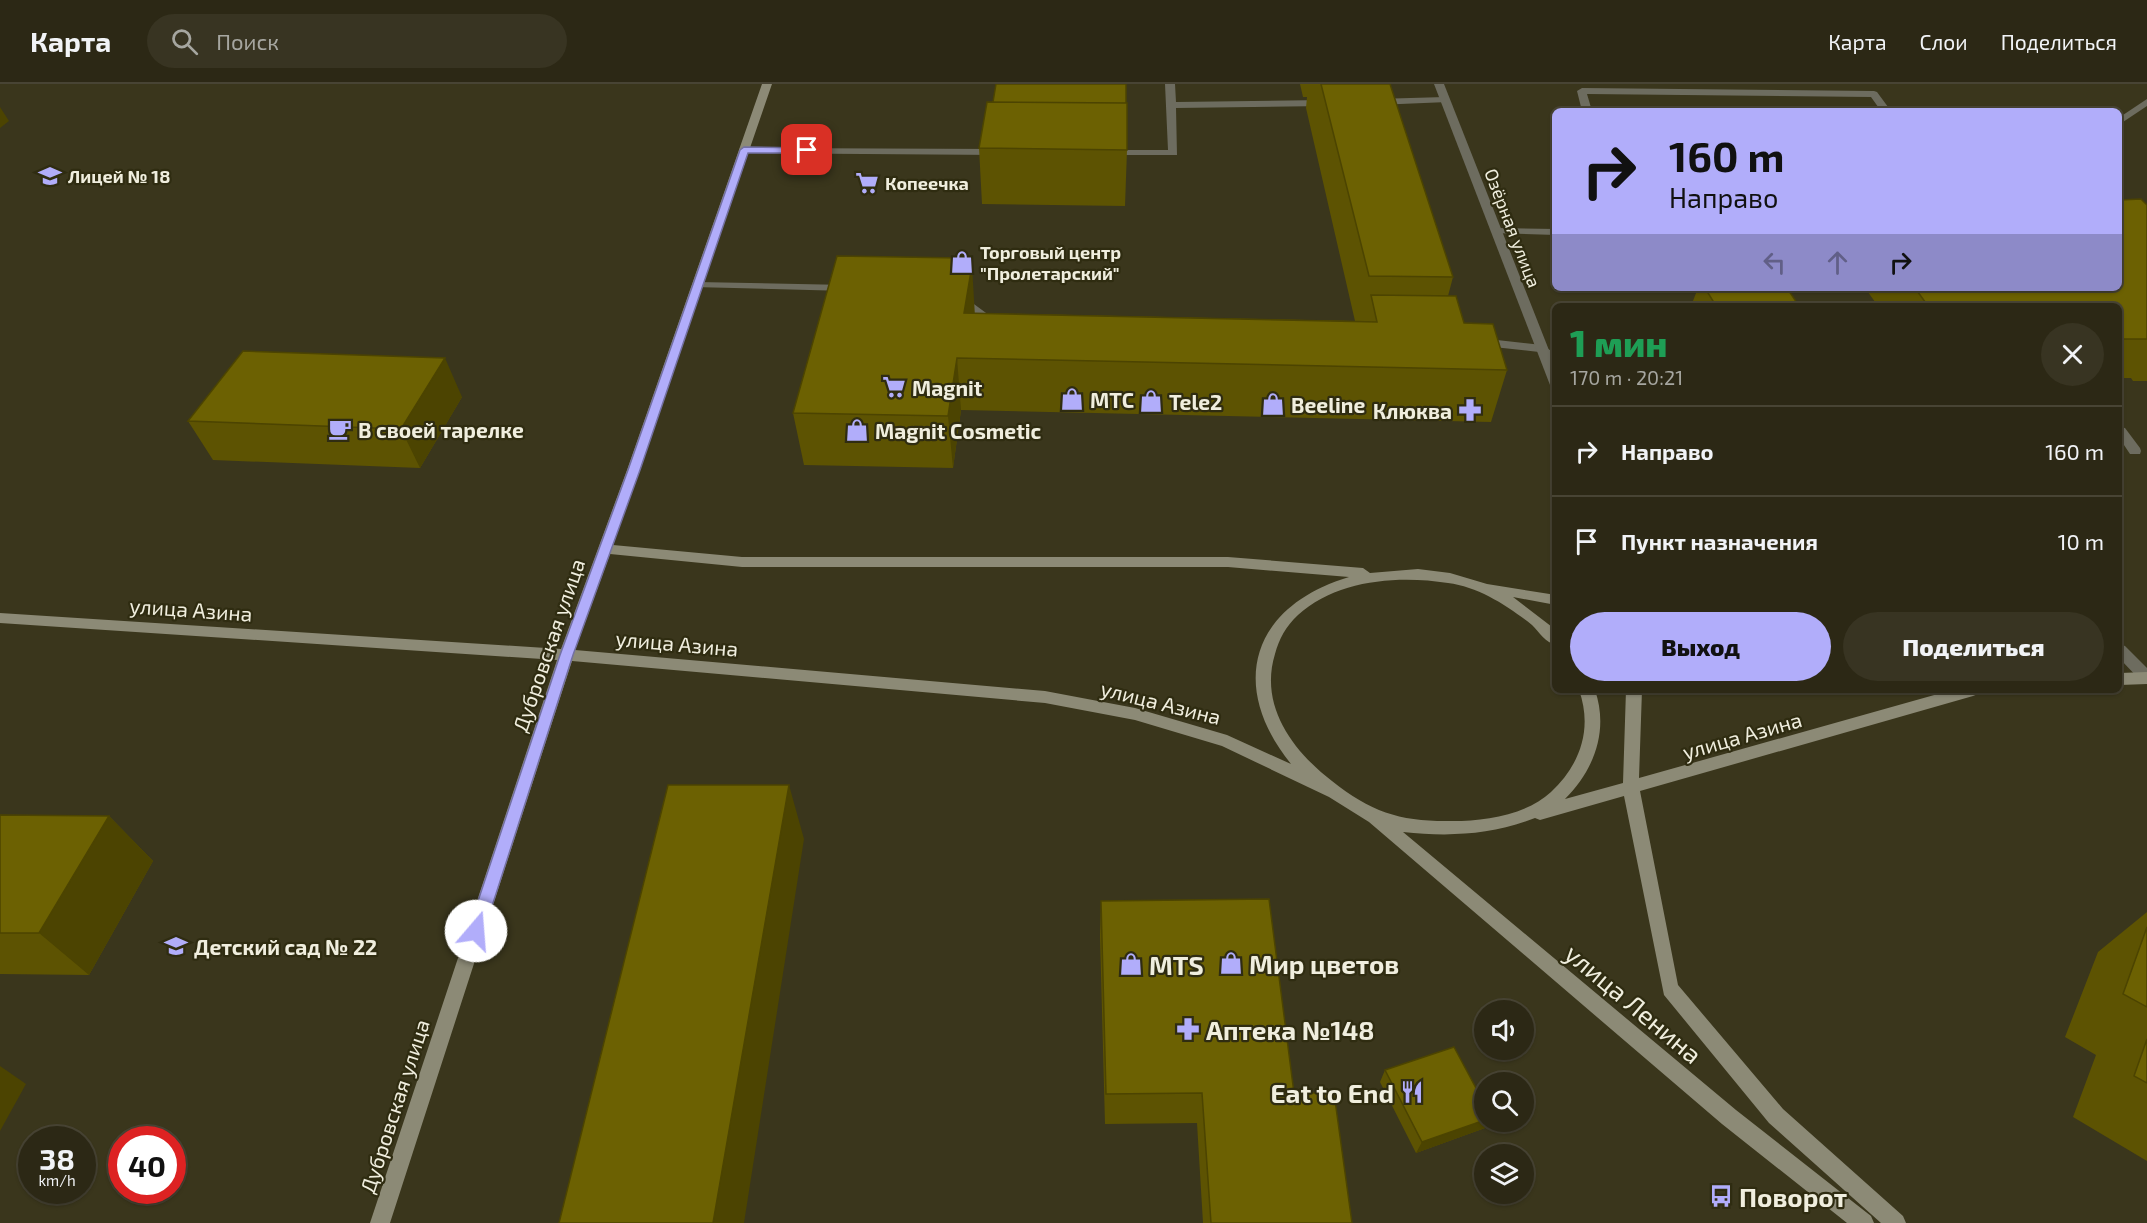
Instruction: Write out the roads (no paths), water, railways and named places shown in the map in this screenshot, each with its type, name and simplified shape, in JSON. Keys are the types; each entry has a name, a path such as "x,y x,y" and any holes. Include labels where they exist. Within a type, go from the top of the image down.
{"main road":[{"name":"Дубровская улица","path":"380,1223 566,655 767,84"},
{"path":"605,549 742,562 1228,562 1438,577 1552,599"},
{"path":"1375,818 1333,792 1295,760 1272,724 1262,687 1266,652 1282,622 1309,598 1344,582 1390,575"},
{"path":"1477,585 1513,605 1552,635"},
{"name":"улица Азина","path":"0,618 566,655 1045,698 1135,714 1227,741 1333,792"},
{"path":"2122,679 2147,678"},
{"path":"1523,817 1559,796 1583,767 1594,733 1587,693"},
{"name":"улица Ленина","path":"1634,693 1630,789 1670,989 1776,1116 1896,1223"},
{"name":"улица Азина","path":"1375,818 1428,827 1478,828 1630,789 1963,693"},
{"name":"улица Ленина","path":"1375,818 1729,1117 1864,1223"}],"street":[{"path":"1101,153 1173,153 1170,84"},
{"name":"Озёрная улица","path":"1439,84 1552,375"},
{"path":"1586,108 1582,91 1874,94 1884,108"},
{"path":"1359,102 1445,100"},
{"path":"1171,105 1336,102"},
{"path":"2122,120 2147,102"},
{"path":"744,150 1017,152"},
{"path":"1496,231 1552,232"},
{"path":"697,285 855,288"},
{"path":"949,289 1010,336"},
{"path":"1465,342 1542,349 1552,358"},
{"path":"2122,434 2135,451"},
{"path":"2122,652 2147,678"}],"place":[{"name":"Лицей № 18","path":"50,176"},
{"name":"Копеечка","path":"867,183"},
{"name":"Торговый центр \"Пролетарский\"","path":"962,262"},
{"name":"Magnit","path":"894,387"},
{"name":"МТС","path":"1072,399"},
{"name":"Tele2","path":"1151,401"},
{"name":"Beeline","path":"1273,404"},
{"name":"Клюква","path":"1470,410"},
{"name":"В своей тарелке","path":"340,429"},
{"name":"Magnit Cosmetic","path":"857,430"},
{"name":"Детский сад № 22","path":"176,946"},
{"name":"Мир цветов","path":"1231,963"},
{"name":"MTS","path":"1131,964"},
{"name":"Аптека №148","path":"1188,1029"},
{"name":"Eat to End","path":"1412,1092"},
{"name":"Поворот","path":"1721,1196"}]}
